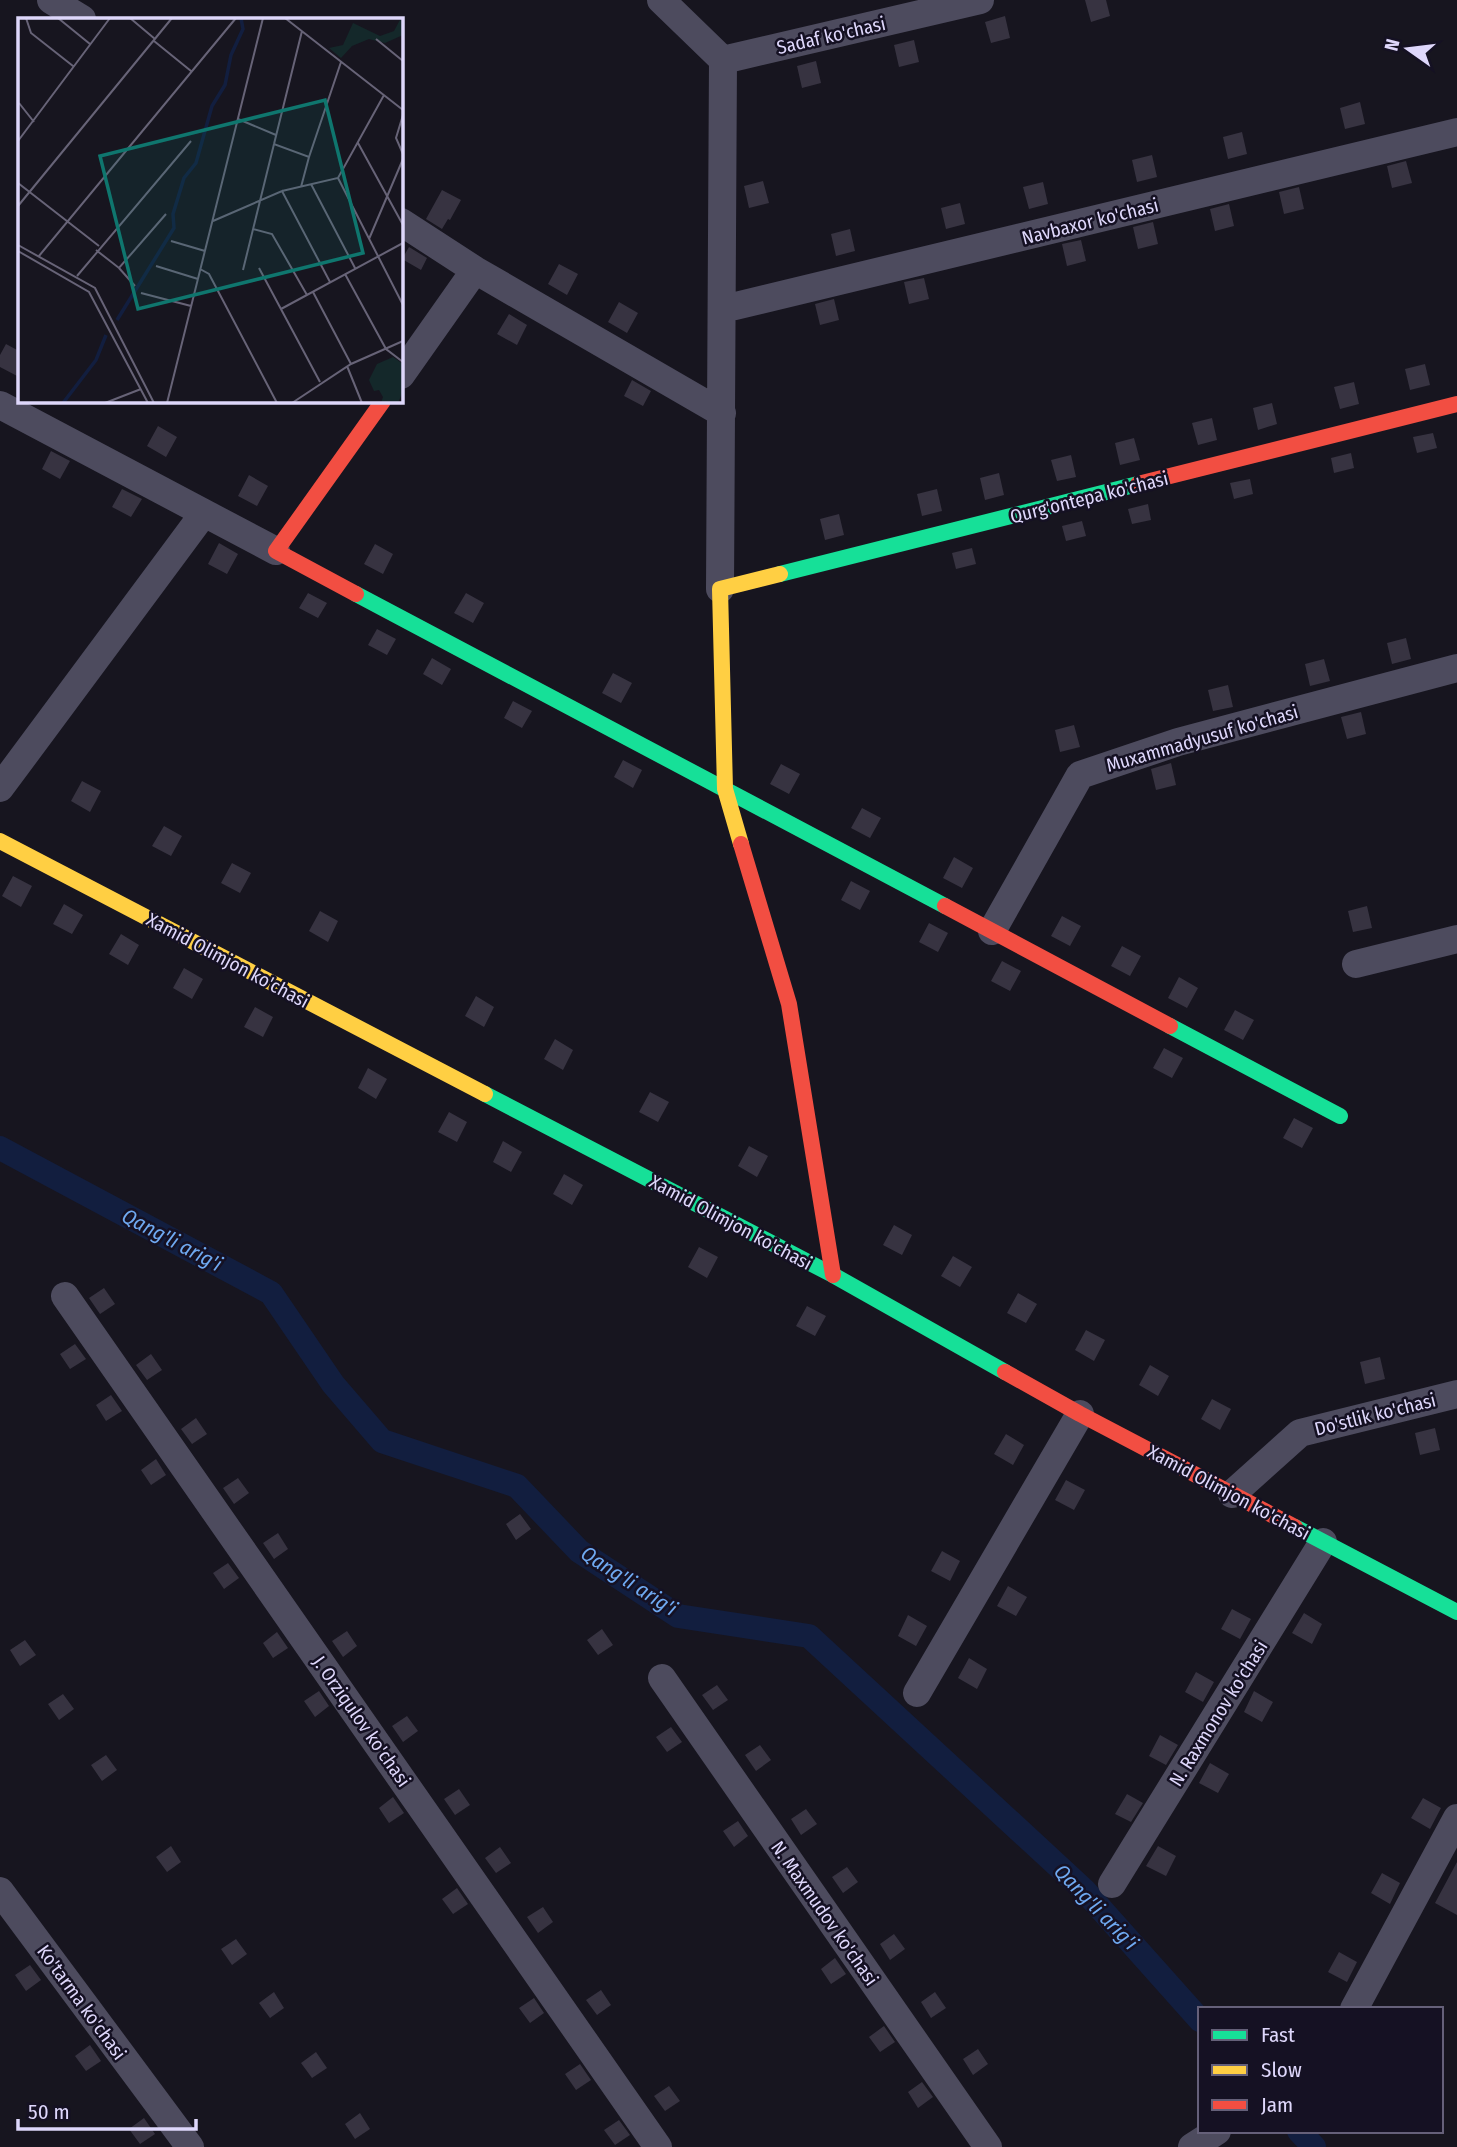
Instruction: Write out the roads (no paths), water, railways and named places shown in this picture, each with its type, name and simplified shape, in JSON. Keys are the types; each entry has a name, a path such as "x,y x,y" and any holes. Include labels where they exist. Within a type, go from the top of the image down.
{"street":[{"path":"51,0 80,18"},
{"path":"662,0 723,60 720,589 725,789 789,1004 833,1275"},
{"name":"Sadaf ko'chasi","path":"723,60 980,0"},
{"name":"Navbaxor ko'chasi","path":"723,309 1457,132"},
{"path":"402,223 475,270 722,413"},
{"path":"402,374 475,270"},
{"path":"276,551 382,402"},
{"name":"Qurg'ontepa ko'chasi","path":"720,589 1457,404"},
{"path":"0,405 1340,1116"},
{"path":"0,788 204,513"},
{"name":"Muxammadyusuf ko'chasi","path":"992,932 1080,775 1178,742 1457,668"},
{"name":"Xamid Olimjon ko'chasi","path":"0,841 833,1275 1080,1414 1457,1612"},
{"path":"1356,964 1457,939"},
{"name":"J. Orziqulov ko'chasi","path":"65,1296 658,2147"},
{"name":"Do'stlik ko'chasi","path":"1232,1494 1300,1433 1457,1394"},
{"path":"917,1693 1080,1414"},
{"name":"N. Raxmonov ko'chasi","path":"1112,1884 1323,1542"},
{"name":"N. Maxmudov ko'chasi","path":"662,1678 988,2147"},
{"path":"1355,2007 1457,1818"},
{"name":"Ko'tarma ko'chasi","path":"0,1891 190,2147"},
{"path":"1192,2147 1214,2133"}],"waterway":[{"name":"Qang'li arig'i","path":"0,1148 271,1293 333,1384 382,1441 517,1486 579,1551 678,1616 809,1636 1084,1890 1198,2018"},
{"name":"Qang'li arig'i","path":"1301,2133 1314,2147"}]}
